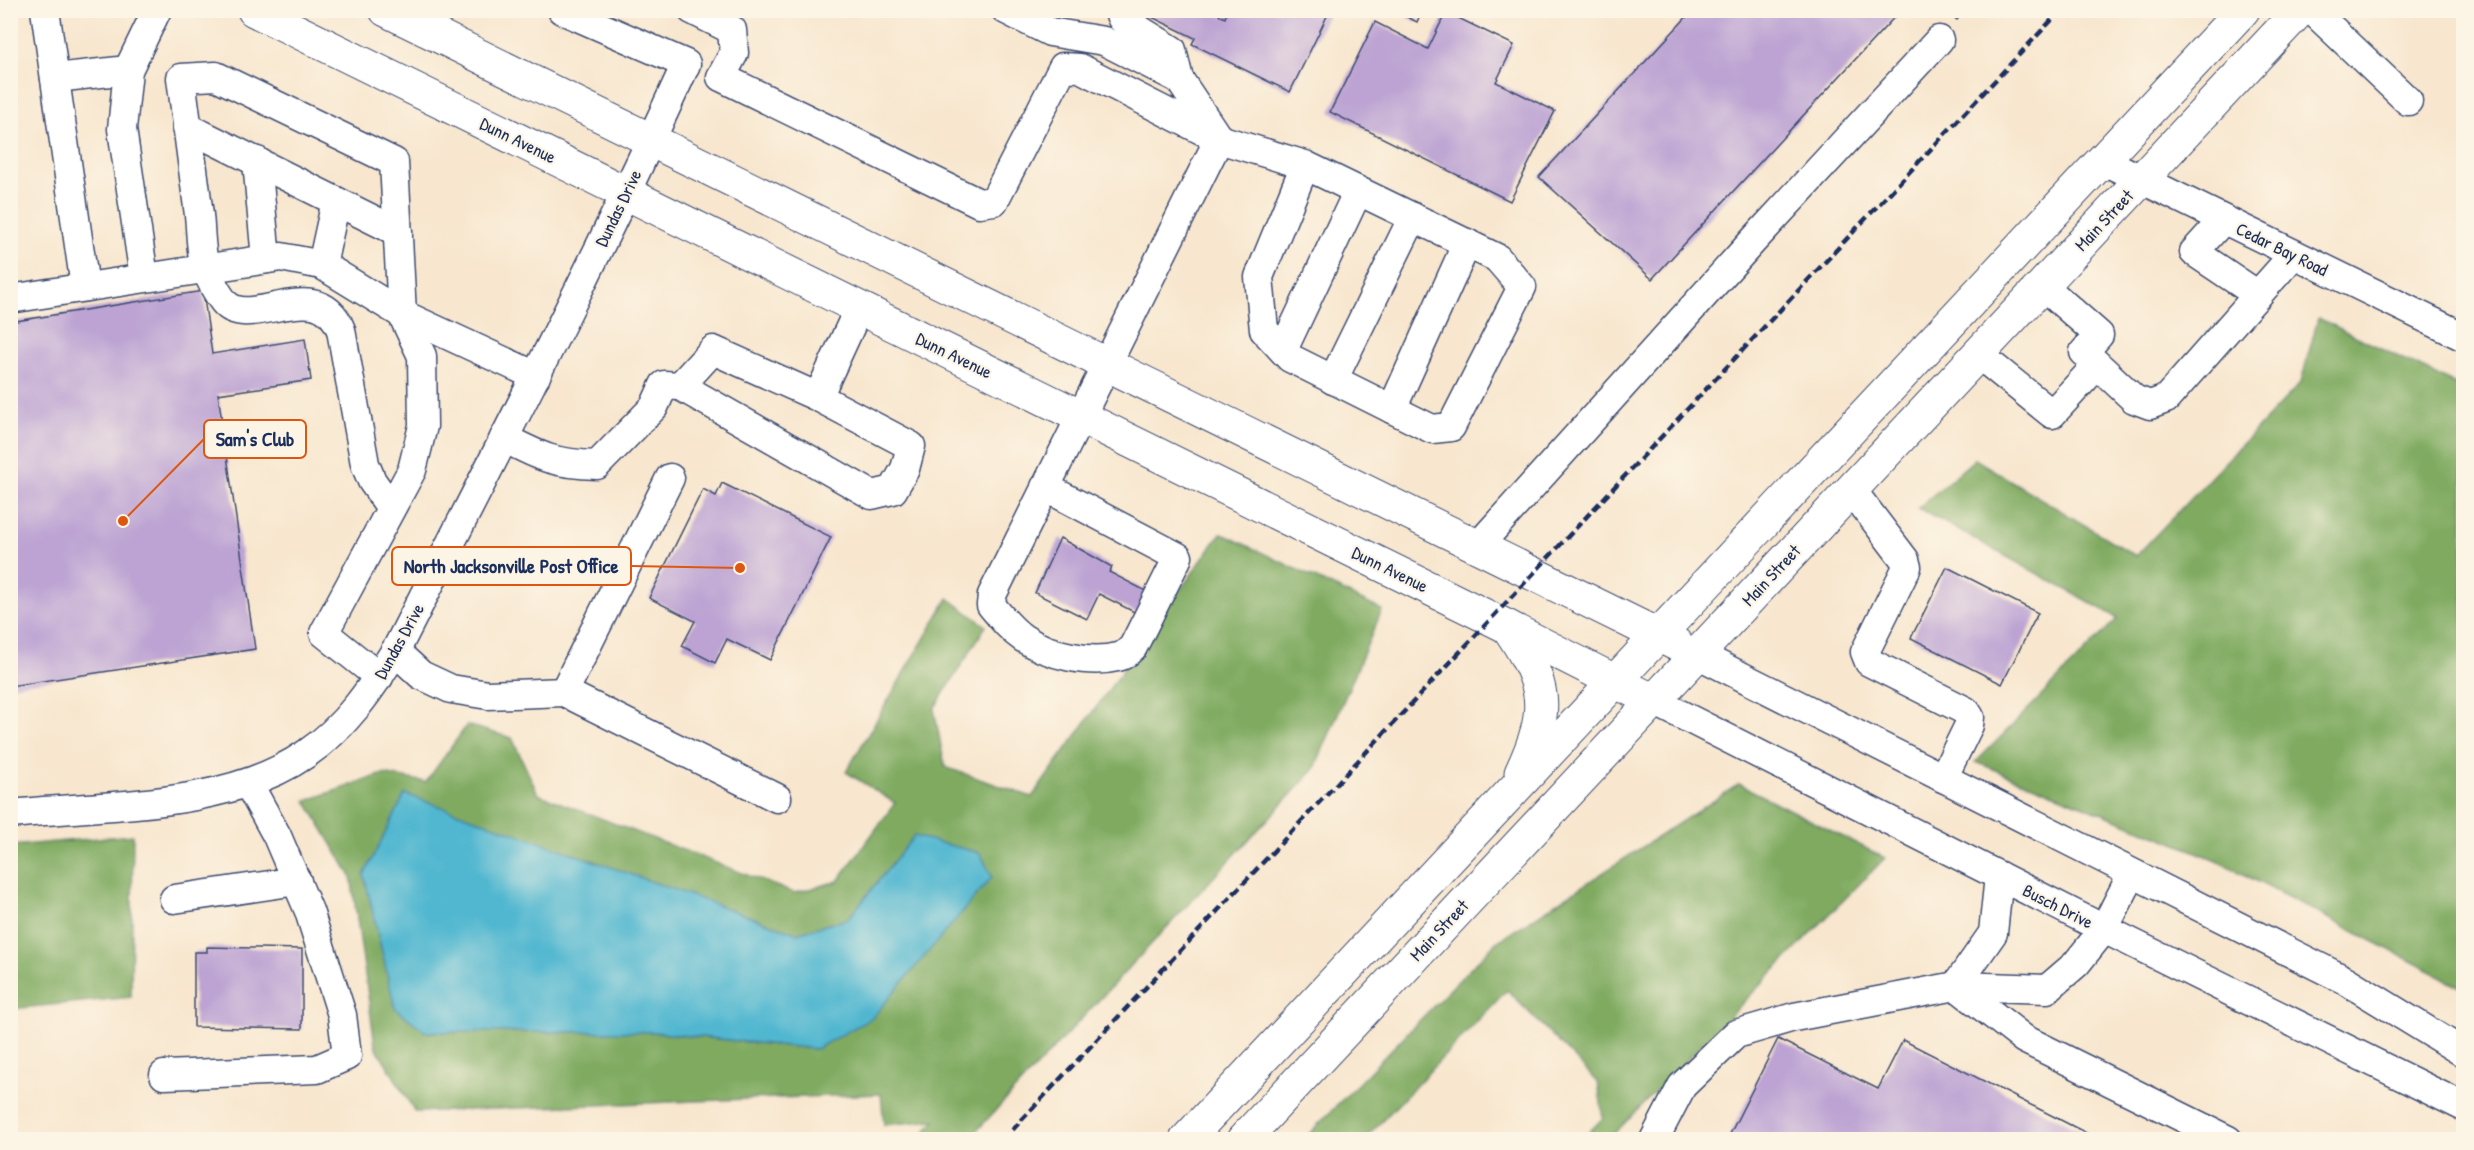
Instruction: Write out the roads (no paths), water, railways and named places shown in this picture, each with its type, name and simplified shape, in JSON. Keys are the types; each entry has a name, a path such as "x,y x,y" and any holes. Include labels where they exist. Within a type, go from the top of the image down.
{"main road":[{"name":"Dunn Avenue","path":"254,10 1654,701"},
{"path":"386,10 1697,654"},
{"path":"1186,1140 2243,10"},
{"name":"Main Street","path":"1243,1140 2300,10"},
{"path":"1508,627 1530,659 1540,690 1542,707 1535,744 1511,793"}],"street":[{"path":"45,10 86,287"},
{"path":"144,278 122,129 128,70 158,10"},
{"name":"Dundas Drive","path":"10,814 183,799 248,783 306,754 352,713 379,677 395,651 536,376 651,141 686,64 562,10"},
{"path":"692,10 732,30 734,53 721,77 979,203 994,201 1063,67 1080,68 1219,139 1305,165 1497,258 1522,287 1451,427 1432,429 1290,358 1264,330 1259,278 1305,165"},
{"path":"1006,10 1050,32 1104,41 1179,79"},
{"path":"1118,10 1122,19 1172,50 1179,79 1219,139"},
{"path":"2312,10 2408,100"},
{"path":"1080,68 1086,38"},
{"path":"1477,547 1752,242 1939,40"},
{"path":"55,78 128,70"},
{"path":"379,677 324,633 412,470 423,426 422,357 402,314 394,162 216,76 181,78 206,268 225,303 235,309 247,310 306,304 321,306 336,317 341,330 365,464 372,481 391,508"},
{"path":"187,127 398,232"},
{"path":"1045,487 1179,557 1133,647 1120,657 1093,660 1051,651 1025,639 1006,624 991,605 992,595 1079,416 1219,139"},
{"name":"Cedar Bay Road","path":"2102,160 2463,337"},
{"path":"257,161 266,259"},
{"path":"1282,350 1358,191"},
{"path":"321,265 336,201"},
{"path":"1333,380 1413,217"},
{"path":"2223,220 2194,252 2258,295"},
{"path":"1392,409 1467,243"},
{"path":"2043,285 2099,336 2084,352 2134,399 2150,405 2166,399 2294,254"},
{"path":"10,299 280,257 321,265 402,314 536,376"},
{"path":"818,397 860,308"},
{"path":"504,438 546,459 572,464 597,465 654,407 664,385 680,387 872,495 893,490 905,469 911,446 818,397 713,350 680,387"},
{"path":"1978,354 2052,414 2097,364"},
{"path":"564,692 670,478"},
{"path":"1851,489 1905,560 1907,567 1865,652 1866,657 1869,662 1966,711 1970,717 1969,725 1943,778"},
{"path":"395,651 421,675 451,689 488,695 564,692 777,798"},
{"path":"1697,654 2345,980 2463,1053"},
{"name":"Busch Drive","path":"1654,701 2104,929 2463,1107"},
{"path":"164,1075 317,1069 347,1056 342,1015 309,911 278,836 248,783"},
{"path":"1654,1140 1682,1086 1736,1034 1794,1017 1956,986 2047,989 2076,964 2104,929 2132,873"},
{"path":"1956,986 1993,933 1999,876"},
{"path":"174,898 297,881"},
{"path":"1956,986 2024,1039 2229,1140"}],"water":[{"path":"405,794 796,933 848,919 914,836 980,853 992,877 872,1018 816,1049 651,1032 426,1032 395,1008 364,875"}],"railway":[{"path":"1003,1140 2061,10"}],"place":[{"name":"Sam's Club","path":"123,521"},
{"name":"North Jacksonville Post Office","path":"740,568"}]}
